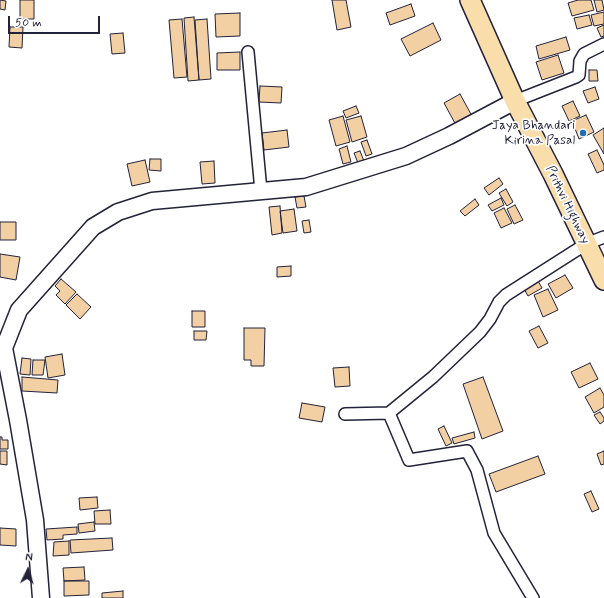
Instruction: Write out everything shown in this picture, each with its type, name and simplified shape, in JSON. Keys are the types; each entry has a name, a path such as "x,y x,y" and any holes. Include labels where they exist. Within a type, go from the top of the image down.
{"highway":[{"name":"Prithvi Highway","path":"470,0 515,101 553,174 604,280"}],"main road":[{"path":"41,598 34,520 18,420 4,348 19,310 93,227 118,212 152,201 306,187 406,156 449,136 515,101"}],"street":[{"path":"515,101 576,77 579,75 580,61 584,54 604,44"},
{"path":"248,52 261,191"},
{"path":"345,414 390,413 433,377 480,332 490,319 499,302 506,294 586,244 604,237"},
{"path":"390,413 409,460 467,451 477,470 494,533 533,598"}],"building":[{"path":"0,0 6,1 5,10 0,9"},
{"path":"20,0 34,0 34,19 20,19"},
{"path":"332,0 346,0 351,27 337,30"},
{"path":"578,0 591,0 594,10 572,16 568,3"},
{"path":"594,0 602,0 604,10 597,12"},
{"path":"411,4 415,16 390,25 386,13"},
{"path":"604,12 604,24 594,26 591,15"},
{"path":"240,13 240,36 216,37 215,14"},
{"path":"589,15 592,25 577,29 574,18"},
{"path":"194,17 199,80 188,81 184,18"},
{"path":"182,19 187,77 174,78 169,20"},
{"path":"207,19 211,79 199,80 195,20"},
{"path":"433,23 441,40 410,56 401,39"},
{"path":"604,25 604,36 601,37 597,28"},
{"path":"10,27 23,27 22,48 9,47"},
{"path":"123,33 125,53 112,54 110,34"},
{"path":"566,37 570,50 539,59 536,46"},
{"path":"240,52 240,70 217,70 217,53"},
{"path":"558,55 564,73 542,80 536,62"},
{"path":"589,70 597,70 598,81 589,81"},
{"path":"260,86 282,87 281,103 259,102"},
{"path":"595,87 599,99 588,103 583,91"},
{"path":"460,94 472,116 456,125 444,103"},
{"path":"573,101 580,116 569,121 562,106"},
{"path":"356,106 359,113 346,118 343,111"},
{"path":"586,115 594,132 579,139 572,121"},
{"path":"343,116 350,142 336,146 329,120"},
{"path":"361,116 367,137 352,142 346,120"},
{"path":"604,128 604,154 593,135"},
{"path":"287,130 289,147 264,150 262,133"},
{"path":"367,140 372,154 366,156 361,142"},
{"path":"347,146 351,162 343,164 339,149"},
{"path":"597,150 604,165 604,170 597,173 588,154"},
{"path":"360,151 364,161 358,163 354,153"},
{"path":"150,159 161,159 161,171 149,170"},
{"path":"145,160 150,182 132,186 127,164"},
{"path":"214,161 215,183 202,184 200,162"},
{"path":"499,178 503,184 489,195 484,188"},
{"path":"506,189 513,202 507,206 499,193"},
{"path":"304,196 306,207 297,208 295,197"},
{"path":"501,198 504,205 492,211 488,205"},
{"path":"475,199 479,205 465,216 460,211"},
{"path":"515,205 523,220 514,224 507,209"},
{"path":"280,206 282,233 272,235 269,207"},
{"path":"504,208 512,223 501,228 494,213"},
{"path":"294,209 297,231 283,233 280,211"},
{"path":"309,220 311,232 304,233 302,221"},
{"path":"0,222 16,222 16,240 0,240"},
{"path":"0,254 20,257 16,280 0,277"},
{"path":"291,266 291,276 277,277 277,267"},
{"path":"565,275 573,288 556,298 548,284"},
{"path":"61,279 76,292 65,304 56,295 60,291 55,286"},
{"path":"537,279 542,288 528,296 523,287"},
{"path":"548,289 558,310 543,317 534,295"},
{"path":"77,294 91,307 80,319 66,305"},
{"path":"192,311 205,311 205,327 192,327"},
{"path":"539,326 548,343 538,348 529,331"},
{"path":"244,328 265,328 264,366 251,366 251,360 244,360"},
{"path":"194,331 207,331 206,340 194,340"},
{"path":"62,354 65,375 48,378 45,357"},
{"path":"22,358 31,359 30,375 20,374"},
{"path":"33,360 45,360 43,375 32,375"},
{"path":"590,363 598,379 579,388 571,372"},
{"path":"349,367 350,386 335,387 333,368"},
{"path":"22,377 58,380 57,393 22,391"},
{"path":"483,377 503,431 482,439 463,384"},
{"path":"600,388 604,395 604,407 594,413 585,397"},
{"path":"302,403 325,407 322,422 299,418"},
{"path":"600,412 604,418 604,421 600,424 594,415"},
{"path":"444,426 452,443 446,446 438,429"},
{"path":"474,432 475,438 454,444 452,438"},
{"path":"0,437 2,437 2,440 8,440 8,449 0,449"},
{"path":"0,451 7,451 7,465 0,464"},
{"path":"604,451 604,464 601,465 597,454"},
{"path":"538,456 545,474 496,492 489,474"},
{"path":"591,491 599,509 592,512 584,494"},
{"path":"97,497 98,508 80,510 79,498"},
{"path":"110,510 111,524 95,524 94,511"},
{"path":"94,522 95,531 79,533 78,524"},
{"path":"77,527 77,534 63,535 63,539 47,540 46,529"},
{"path":"0,528 16,529 16,546 0,545"},
{"path":"112,538 113,550 71,553 70,540"},
{"path":"69,541 69,555 53,556 54,542"},
{"path":"84,567 85,580 64,581 63,568"},
{"path":"64,581 89,581 89,595 64,596"},
{"path":"123,591 123,598 102,598 102,593"}],"place":[{"name":"Jaya Bhandari Kirina Pasal","path":"583,133"}]}
